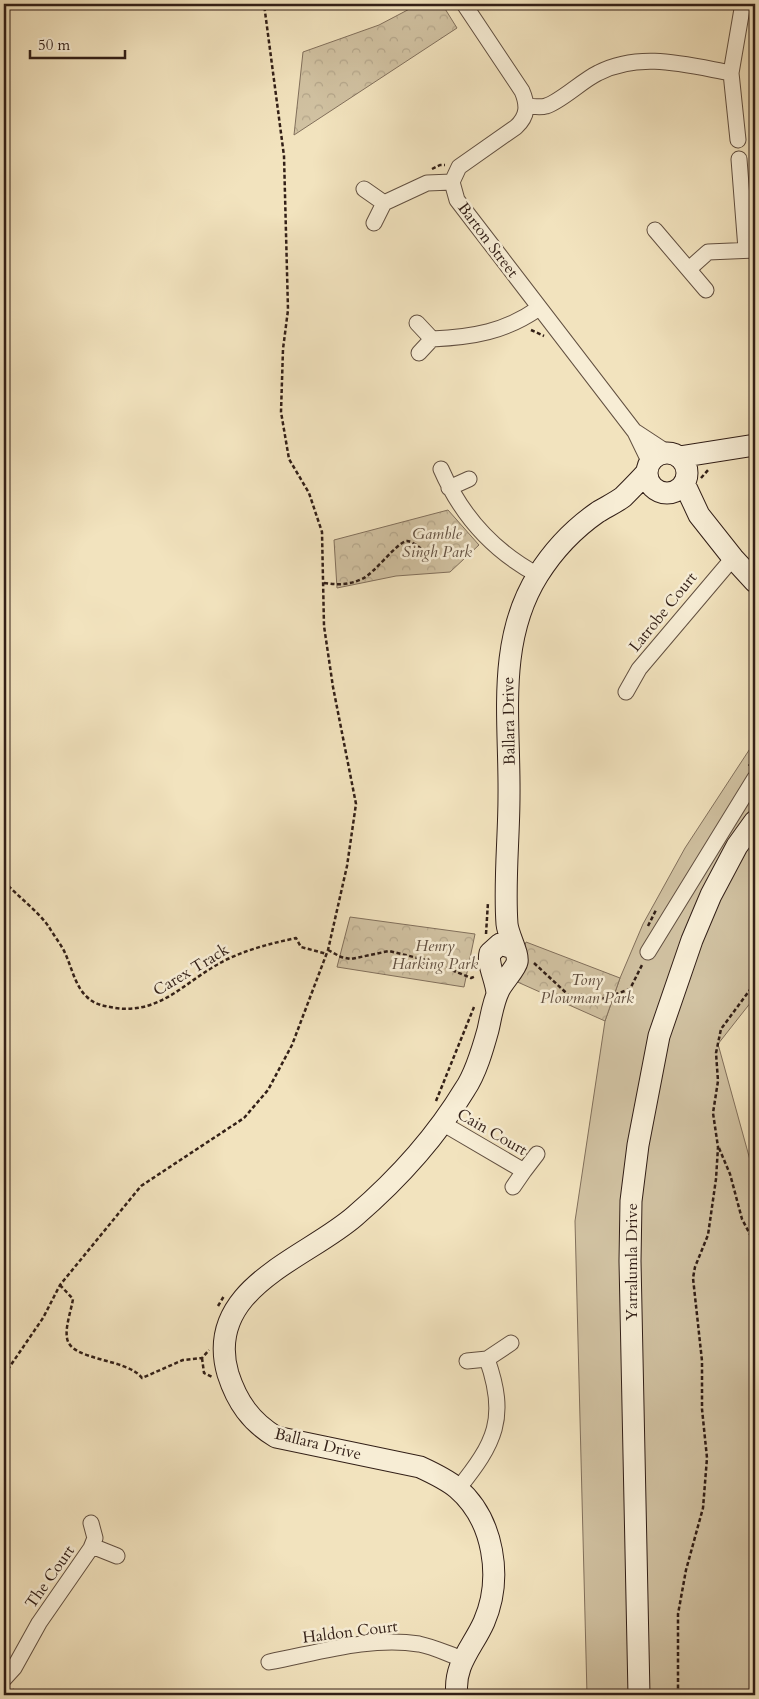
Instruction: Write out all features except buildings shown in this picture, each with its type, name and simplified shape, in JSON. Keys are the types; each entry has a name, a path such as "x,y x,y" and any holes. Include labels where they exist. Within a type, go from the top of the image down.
{"street":[{"path":"464,4 522,91 527,106 546,106 597,73 623,64 639,61 666,61 731,73"},
{"path":"738,140 731,73 742,9"},
{"name":"Barton Street","path":"527,106 522,122 459,167 452,182 457,200 555,330 635,432 671,474 732,558 755,582"},
{"path":"689,269 708,252 751,249 739,159"},
{"path":"374,223 384,203 427,183 452,182"},
{"path":"364,190 384,203"},
{"path":"655,230 706,290"},
{"path":"419,353 432,339 469,336 509,327 539,308"},
{"path":"417,323 432,339"},
{"name":"Ballara Drive","path":"456,1695 458,1670 484,1624 494,1591 493,1554 475,1510 458,1489 442,1477 420,1468 276,1437 250,1418 233,1388 224,1355 230,1320 246,1295 265,1276 352,1219 396,1179 438,1114 467,1086 487,1034 488,989 501,971 515,967 518,959 498,945 507,925 510,750 506,700 508,665 523,607 538,575 561,545 580,527 620,499 712,452 755,445"},
{"path":"441,469 449,488 491,544 538,575"},
{"path":"449,488 469,478"},
{"name":"Latrobe Court","path":"626,692 641,667 732,558"},
{"path":"648,952 755,778"},
{"name":"Yarralumla Drive","path":"639,1695 630,1261 631,1202 638,1145 659,1036 692,940 711,895 736,846 755,821"},
{"path":"726,825 736,846"},
{"name":"Cain Court","path":"438,1114 524,1171"},
{"name":"Cain Court","path":"513,1187 538,1154"},
{"path":"467,1361 488,1359 511,1343"},
{"path":"458,1489 482,1459 490,1444 497,1416 497,1394 488,1359"},
{"name":"The Court","path":"4,1679 14,1668 39,1623 92,1546 95,1535 91,1523"},
{"name":"The Court","path":"92,1546 117,1556"},
{"name":"Haldon Court","path":"269,1662 361,1645 394,1642 429,1646 463,1660"}],"path":[{"path":"4,1375 43,1318 60,1285 141,1186 244,1118 268,1090 292,1045 327,954 348,866 356,804 331,678 324,626 322,532 309,493 289,459 281,412 283,349 288,310 284,156 264,4"},
{"path":"523,332 531,330 548,336 555,330"},
{"path":"671,474 704,473 717,466 712,452"},
{"path":"324,583 342,585 364,578 385,561 401,543 406,541 414,543 430,556"},
{"name":"Carex Track","path":"4,881 47,925 64,952 78,984 87,998 101,1006 128,1010 157,1005 199,975 229,958 258,947 286,940 296,938 301,947 327,954"},
{"path":"488,901 498,945"},
{"path":"328,950 341,958 351,959 389,952 430,960 471,978 478,975 488,989"},
{"path":"534,962 576,1002 591,1003 630,989 648,952"},
{"path":"678,1695 678,1614 686,1570 703,1508 707,1458 702,1409 702,1361 693,1278 695,1266 708,1235 718,1147 713,1113 718,1081 716,1053 721,1029 755,983"},
{"path":"438,1114 476,1002"},
{"path":"718,1147 730,1174 742,1219 755,1244"},
{"path":"60,1285 73,1299 67,1338 72,1347 80,1353 136,1370 142,1378 183,1360 202,1358 208,1351 210,1341"},
{"path":"217,1308 219,1301 225,1295"},
{"path":"202,1358 204,1372 214,1379"},
{"path":"754,1629 755,1657"}],"green space":[{"path":"419,4 442,4 457,28 294,135 303,52 379,25"},
{"name":"Gamble Singh Park","path":"448,510 479,545 450,572 396,576 337,588 334,540"},
{"path":"755,741 755,997 718,1044 755,1178 755,1670 753,1695 587,1695 575,1221 605,1021 620,978 643,924 685,848"},
{"name":"Henry Harking Park","path":"350,917 475,934 464,987 337,967"},
{"name":"Tony Plowman Park","path":"526,942 620,978 605,1021 513,980"}]}
